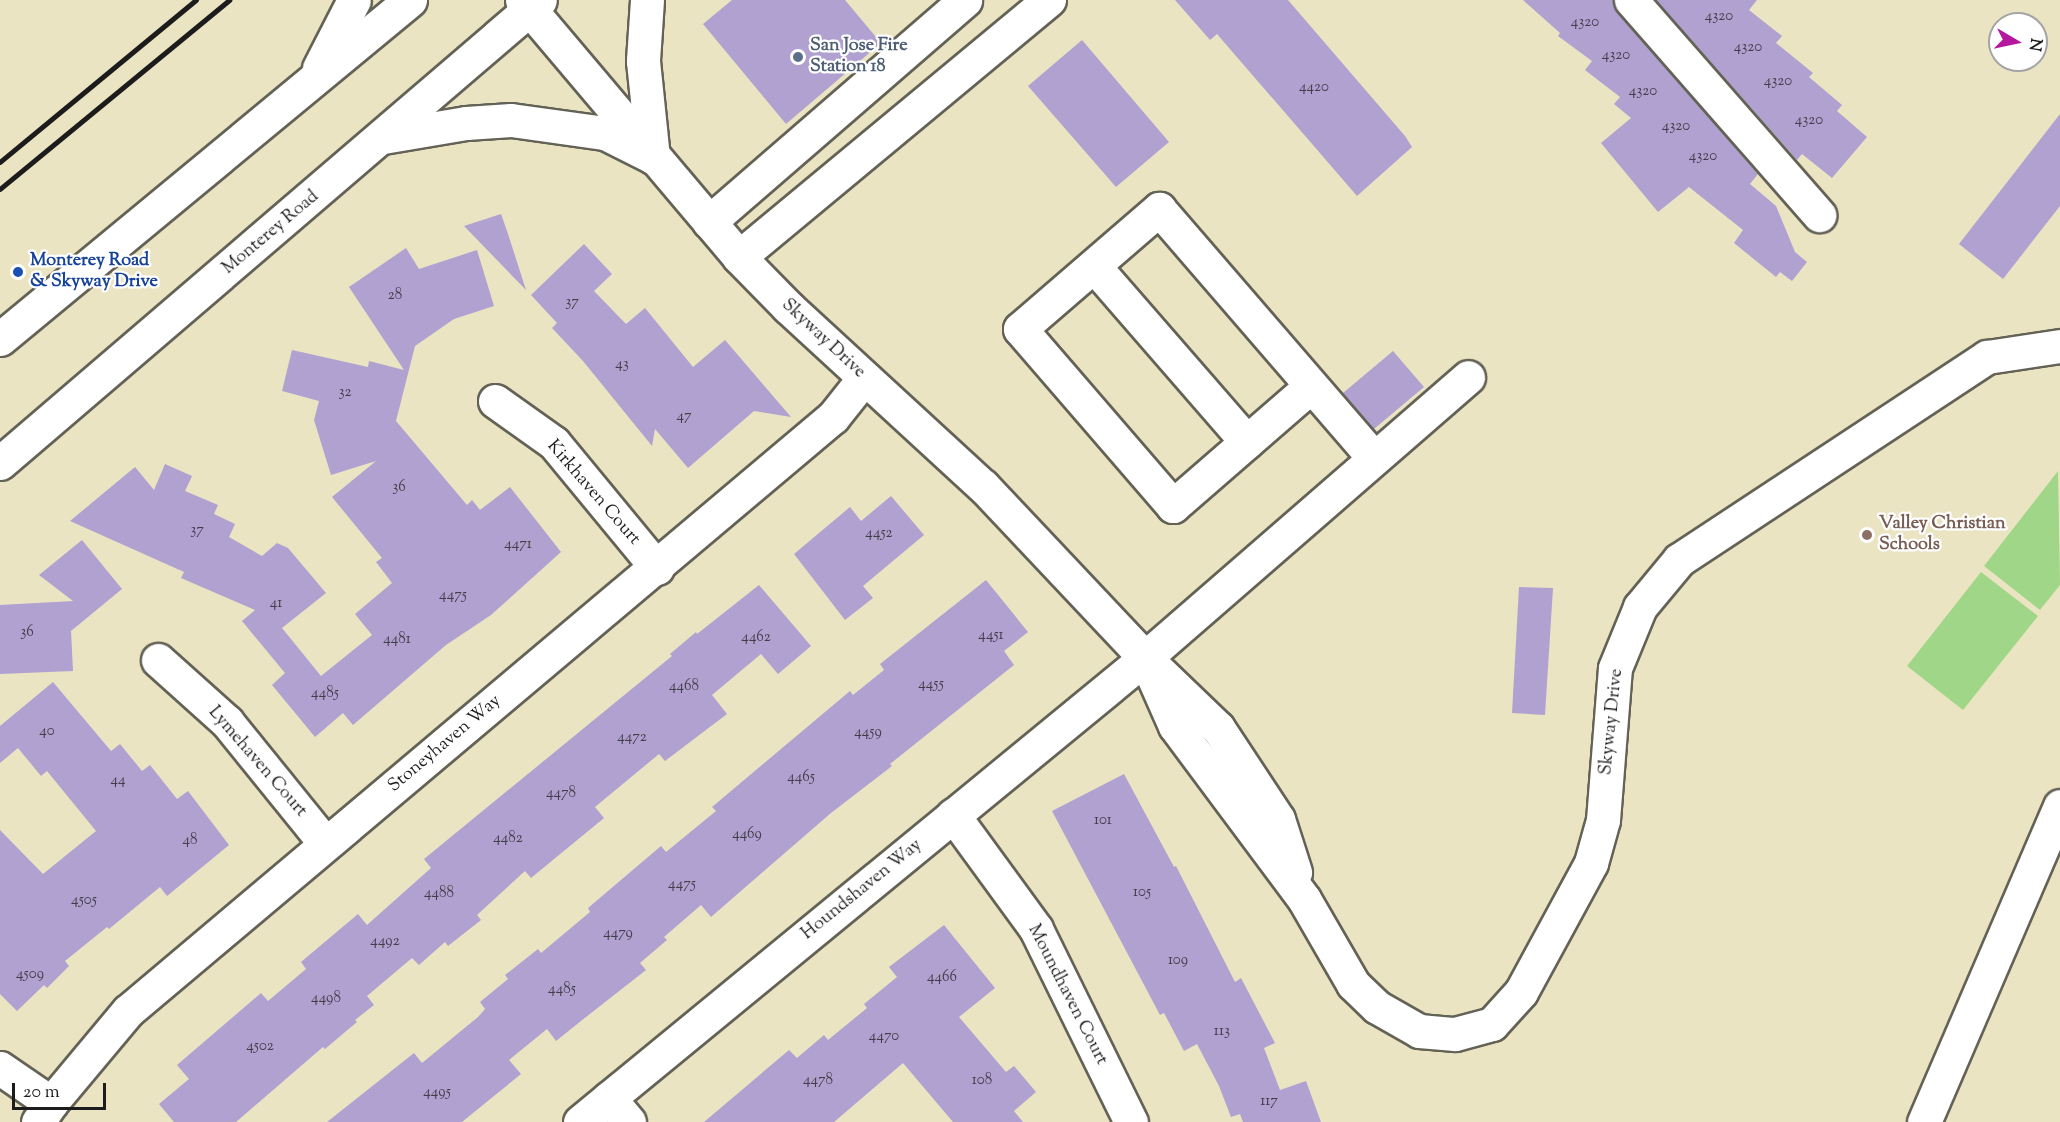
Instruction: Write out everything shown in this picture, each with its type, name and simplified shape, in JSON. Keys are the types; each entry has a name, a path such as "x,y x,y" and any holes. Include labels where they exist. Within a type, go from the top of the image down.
{"street":[{"path":"314,79 354,0"},
{"path":"0,339 410,0"},
{"path":"647,0 643,61 653,157"},
{"path":"709,222 965,0"},
{"path":"739,257 1049,0"},
{"path":"1631,0 1819,215"},
{"name":"Skyway Drive","path":"530,3 653,157 739,257 864,378 983,486 1145,658 1175,726 1304,899 1353,984 1377,1007 1419,1031 1455,1034 1492,1024 1521,992 1591,863 1603,820 1615,668 1640,608 1678,560 1987,357 2060,346"},
{"name":"Monterey Road","path":"0,463 383,137 530,3"},
{"path":"383,137 466,123 512,120 605,133 653,157"},
{"path":"1311,386 1173,506 1020,329 1159,209 1374,458"},
{"path":"1094,266 1246,442"},
{"name":"Houndshaven Way","path":"580,1122 619,1110 953,815 1145,658 1468,377"},
{"name":"Stoneyhaven Way","path":"44,1113 128,1011 325,843 657,568 833,417 864,378"},
{"name":"Kirkhaven Court","path":"495,401 554,443 657,568"},
{"name":"Lymehaven Court","path":"158,660 227,722 325,843"},
{"path":"1924,1122 2060,806"},
{"name":"Moundhaven Court","path":"953,815 1036,929 1131,1122"},
{"path":"0,1068 44,1113"}],"green space":[{"path":"2058,471 2060,585 2040,610 1984,566"},
{"path":"1981,572 2038,616 1963,710 1907,666"}],"building":[{"name":"San Jose Fire Station 18","path":"732,0 845,0 881,43 786,124 703,24"},
{"path":"1175,0 1288,0 1412,147 1357,196 1217,34 1210,40"},
{"path":"1523,0 1613,0 1617,12 1758,174 1750,184 1776,206 1795,252 1807,262 1792,281 1780,272 1776,277 1734,243 1743,230 1689,187 1658,212 1601,143 1631,118 1614,104 1620,97 1585,70 1592,61 1558,36 1560,33"},
{"path":"1656,0 1757,0 1749,10 1782,36 1776,43 1813,73 1809,77 1842,105 1837,111 1867,137 1832,178 1802,154 1797,160"},
{"path":"1082,40 1169,142 1116,187 1028,86"},
{"path":"2060,114 2060,206 2003,279 1959,244"},
{"path":"501,214 507,231 526,290 464,226"},
{"path":"584,244 612,274 594,291 626,324 645,308 693,367 725,340 791,417 754,411 688,468 655,429 652,446 583,361 552,328 557,323 531,295"},
{"path":"406,248 419,269 477,250 494,306 454,319 415,346 396,421 467,505 472,500 480,510 510,487 561,552 491,615 446,645 353,725 343,713 315,737 272,685 285,673 242,621 255,610 181,578 184,572 70,521 135,467 154,490 165,464 192,476 185,491 218,505 214,514 235,524 229,537 262,556 277,543 288,548 326,593 282,628 321,676 372,635 355,614 392,583 376,562 382,558 332,497 376,461 331,475 314,420 319,401 282,391 292,350 368,367 369,361 404,370 349,287"},
{"path":"1393,351 1424,387 1374,429 1343,393"},
{"path":"891,496 924,535 863,586 873,598 845,620 794,554 850,507 861,521"},
{"path":"82,540 122,589 71,631 73,671 0,674 0,605 73,601 39,575"},
{"path":"986,580 1028,632 1004,651 1014,665 890,764 892,766 831,813 711,917 701,905 664,937 667,940 640,963 646,970 556,1041 547,1029 509,1060 521,1074 462,1122 327,1122 414,1053 422,1063 478,1017 485,1009 480,1002 508,979 505,975 538,949 541,953 590,912 588,908 661,846 666,852 716,811 712,807 850,691 853,695 884,670 880,664"},
{"path":"759,585 811,646 778,674 761,654 712,695 727,714 665,761 659,754 595,807 604,818 531,878 525,871 477,915 481,920 448,946 445,942 419,965 412,958 367,996 374,1005 355,1020 357,1022 325,1049 323,1047 236,1122 174,1122 159,1104 189,1079 177,1065 261,993 268,1001 306,969 301,962 358,914 367,925 431,868 424,859 672,656 670,654 696,632 697,634"},
{"path":"1519,587 1553,588 1545,715 1512,713"},
{"path":"53,682 111,751 120,744 142,771 150,765 177,799 188,791 229,845 167,896 160,887 109,929 107,927 65,961 69,966 47,988 44,985 17,1011 0,994 0,830 43,874 96,831 47,771 41,776 18,748 0,763 0,726"},
{"path":"1124,774 1174,867 1176,866 1235,982 1241,978 1275,1043 1264,1048 1280,1090 1306,1081 1321,1122 1243,1122 1240,1114 1231,1117 1219,1086 1197,1044 1184,1051 1164,1013 1160,1015 1052,811"},
{"path":"944,925 995,988 959,1017 1006,1072 1014,1066 1036,1092 1014,1111 1023,1122 953,1122 903,1063 834,1122 704,1122 789,1050 797,1058 824,1035 828,1040 867,1008 864,1004 897,977 889,967"}],"railway":[{"path":"0,162 196,0"},
{"path":"0,189 229,0"}],"place":[{"name":"San Jose Fire Station 18","path":"798,57"},
{"name":"Monterey Road & Skyway Drive","path":"18,272"},
{"name":"Valley Christian Schools","path":"1867,535"}]}
